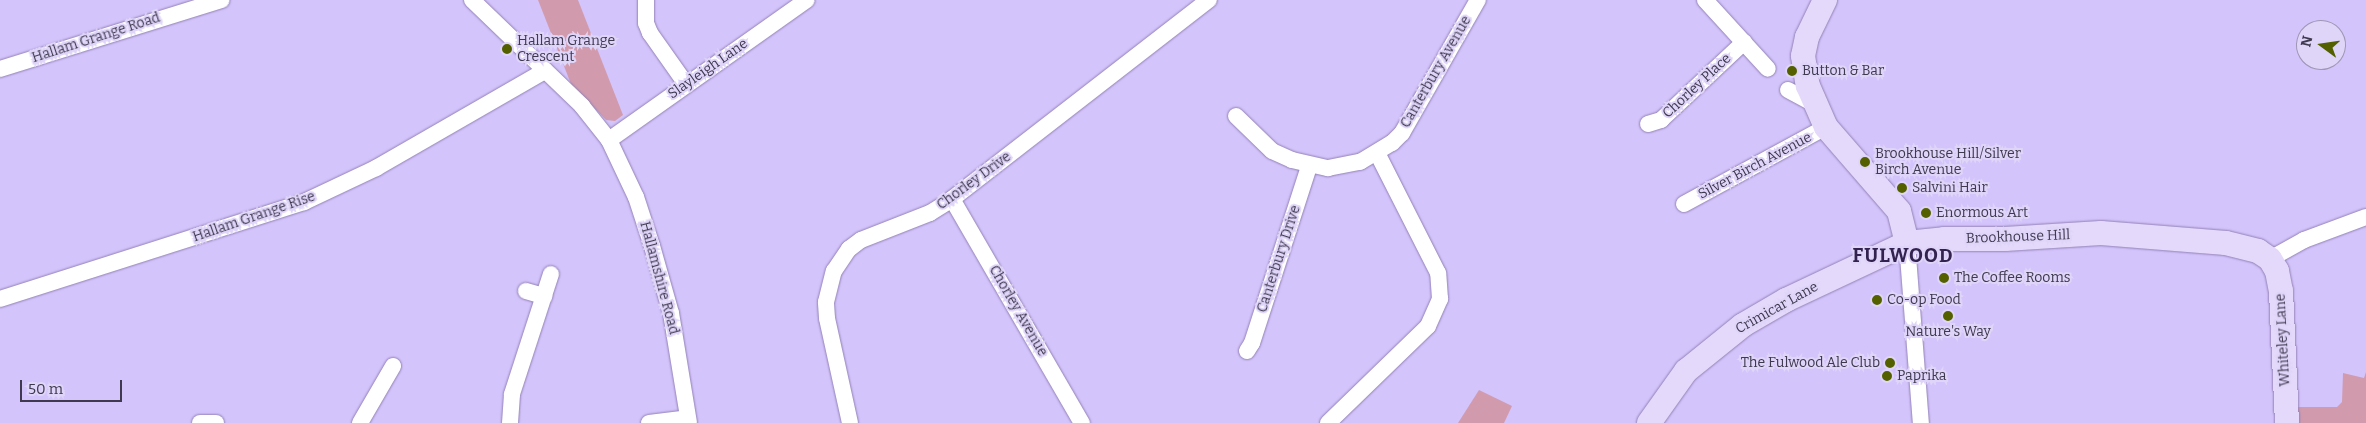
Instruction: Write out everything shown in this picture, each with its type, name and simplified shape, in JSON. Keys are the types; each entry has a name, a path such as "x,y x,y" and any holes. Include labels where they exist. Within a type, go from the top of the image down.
{"street":[{"name":"Hallam Grange Road","path":"0,69 221,0"},
{"path":"472,0 582,106 609,140"},
{"path":"646,0 646,23 650,32 686,84"},
{"name":"Slayleigh Lane","path":"609,140 807,0"},
{"name":"Chorley Drive","path":"850,423 827,318 828,289 834,272 849,249 861,240 930,213 952,199 1209,0"},
{"name":"Canterbury Avenue","path":"1236,116 1275,153 1309,166 1342,167 1377,153 1402,133 1478,0"},
{"path":"1705,0 1768,69"},
{"path":"1824,0 1807,37 1803,56 1804,72 1814,104 1826,127 1899,211 1907,244 1921,423"},
{"name":"Chorley Place","path":"1648,124 1661,120 1744,42"},
{"name":"Hallam Grange Rise","path":"0,299 304,202 376,168 545,71"},
{"path":"1788,90 1814,104"},
{"name":"Silver Birch Avenue","path":"1684,204 1826,127"},
{"name":"Hallamshire Road","path":"609,140 636,197 655,256 671,313 688,421"},
{"path":"1328,423 1428,326 1440,299 1438,273 1377,153"},
{"name":"Canterbury Drive","path":"1247,351 1252,344 1309,166"},
{"name":"Chorley Avenue","path":"952,199 1082,423"},
{"path":"2270,259 2282,250 2312,236 2366,217"},
{"name":"Brookhouse Hill","path":"1907,244 1944,239 2131,234 2235,244 2258,250 2270,259"},
{"name":"Crimicar Lane","path":"1649,423 1686,371 1743,325 1786,300 1907,244"},
{"name":"Whiteley Lane","path":"2270,259 2277,271 2281,291 2287,423"},
{"path":"510,423 512,394 551,274"},
{"path":"526,291 544,296"},
{"path":"360,423 393,366"},
{"path":"649,423 688,421"},
{"path":"200,423 216,423"}],"shaded area":[{"path":"538,0 578,0 623,115 615,121 606,120 571,84"},
{"path":"2366,372 2366,423 2297,423 2295,407 2337,407 2342,402 2343,373 2364,378"},
{"path":"1479,390 1512,406 1504,423 1458,423"}],"place":[{"name":"Hallam Grange Crescent","path":"507,49"},
{"name":"Button & Bar","path":"1792,71"},
{"name":"Brookhouse Hill/Silver Birch Avenue","path":"1865,162"},
{"name":"Salvini Hair","path":"1902,188"},
{"name":"Enormous Art","path":"1926,213"},
{"name":"The Coffee Rooms","path":"1944,278"},
{"name":"Co-op Food","path":"1877,300"},
{"name":"Nature's Way","path":"1948,316"},
{"name":"The Fulwood Ale Club","path":"1890,363"},
{"name":"Paprika","path":"1887,376"}],"district":[{"name":"FULWOOD","path":"1903,256"}]}
